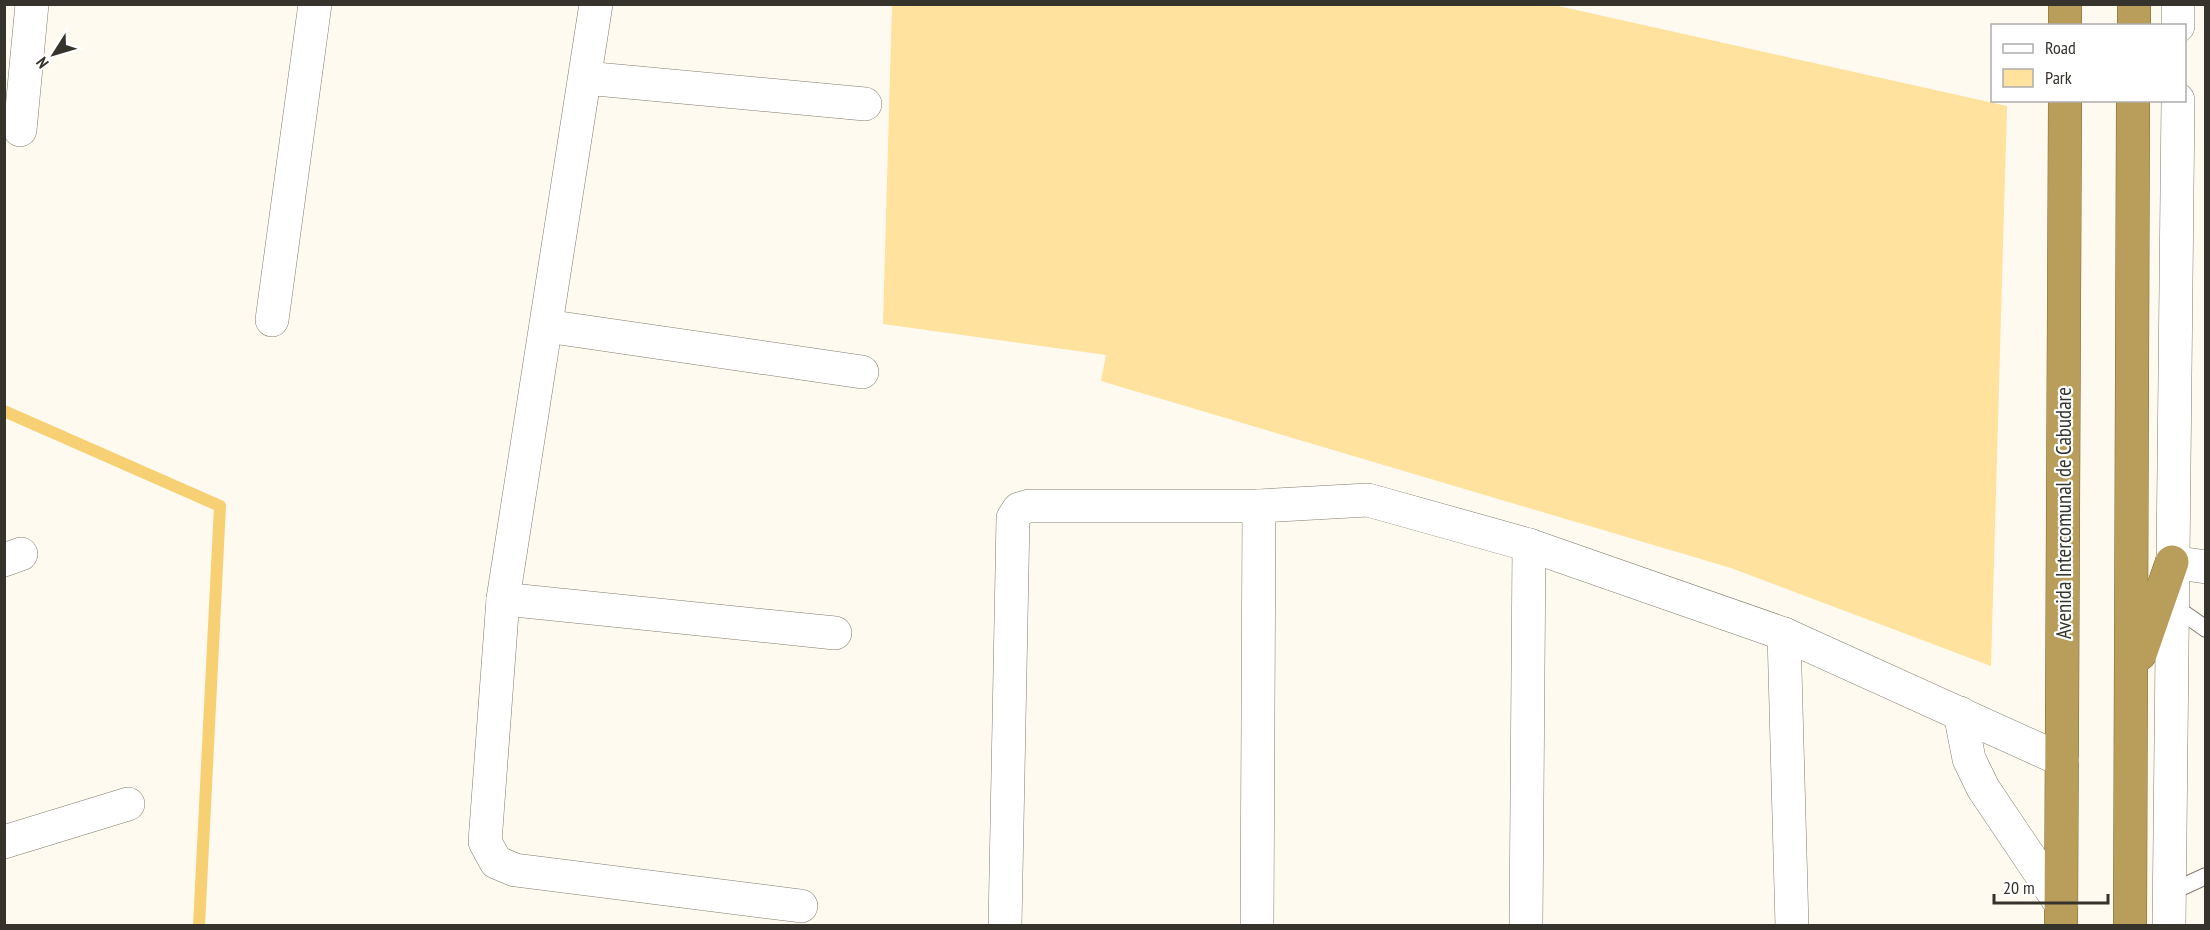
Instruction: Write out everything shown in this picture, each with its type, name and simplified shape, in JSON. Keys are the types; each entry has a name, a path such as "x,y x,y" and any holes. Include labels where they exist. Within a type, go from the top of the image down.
{"highway":[{"path":"2065,4 2065,24"},
{"path":"2134,4 2134,24"},
{"name":"Avenida Intercomunal de Cabudare","path":"2061,915 2065,102"},
{"path":"2130,926 2133,102"},
{"path":"2132,679 2190,565"}],"street":[{"path":"20,130 32,4"},
{"path":"272,320 315,4"},
{"path":"596,4 503,599 484,842 496,862 515,870 801,906"},
{"path":"2178,4 2178,24"},
{"path":"585,78 866,104"},
{"path":"2178,102 2190,565"},
{"path":"2169,926 2171,605 2190,565 2186,171 2191,140 2197,135 2205,135"},
{"path":"546,326 862,372"},
{"path":"1005,926 1013,518 1019,509 1029,506 1259,506 1368,500 1529,545 1784,634 2062,760"},
{"path":"1257,926 1259,506"},
{"path":"1527,926 1529,545"},
{"path":"503,599 835,633"},
{"path":"1784,634 1792,926"},
{"path":"1960,713 1969,759 1983,788 2061,915"},
{"path":"4,842 128,804"}],"lane":[{"path":"2171,605 2205,629"},
{"path":"2169,893 2205,876"}],"green space":[{"path":"892,5 1554,5 2007,106 1991,666 1731,568 1101,381 1106,355 883,324"}],"waterway":[{"path":"4,411 220,506 199,926"}]}
